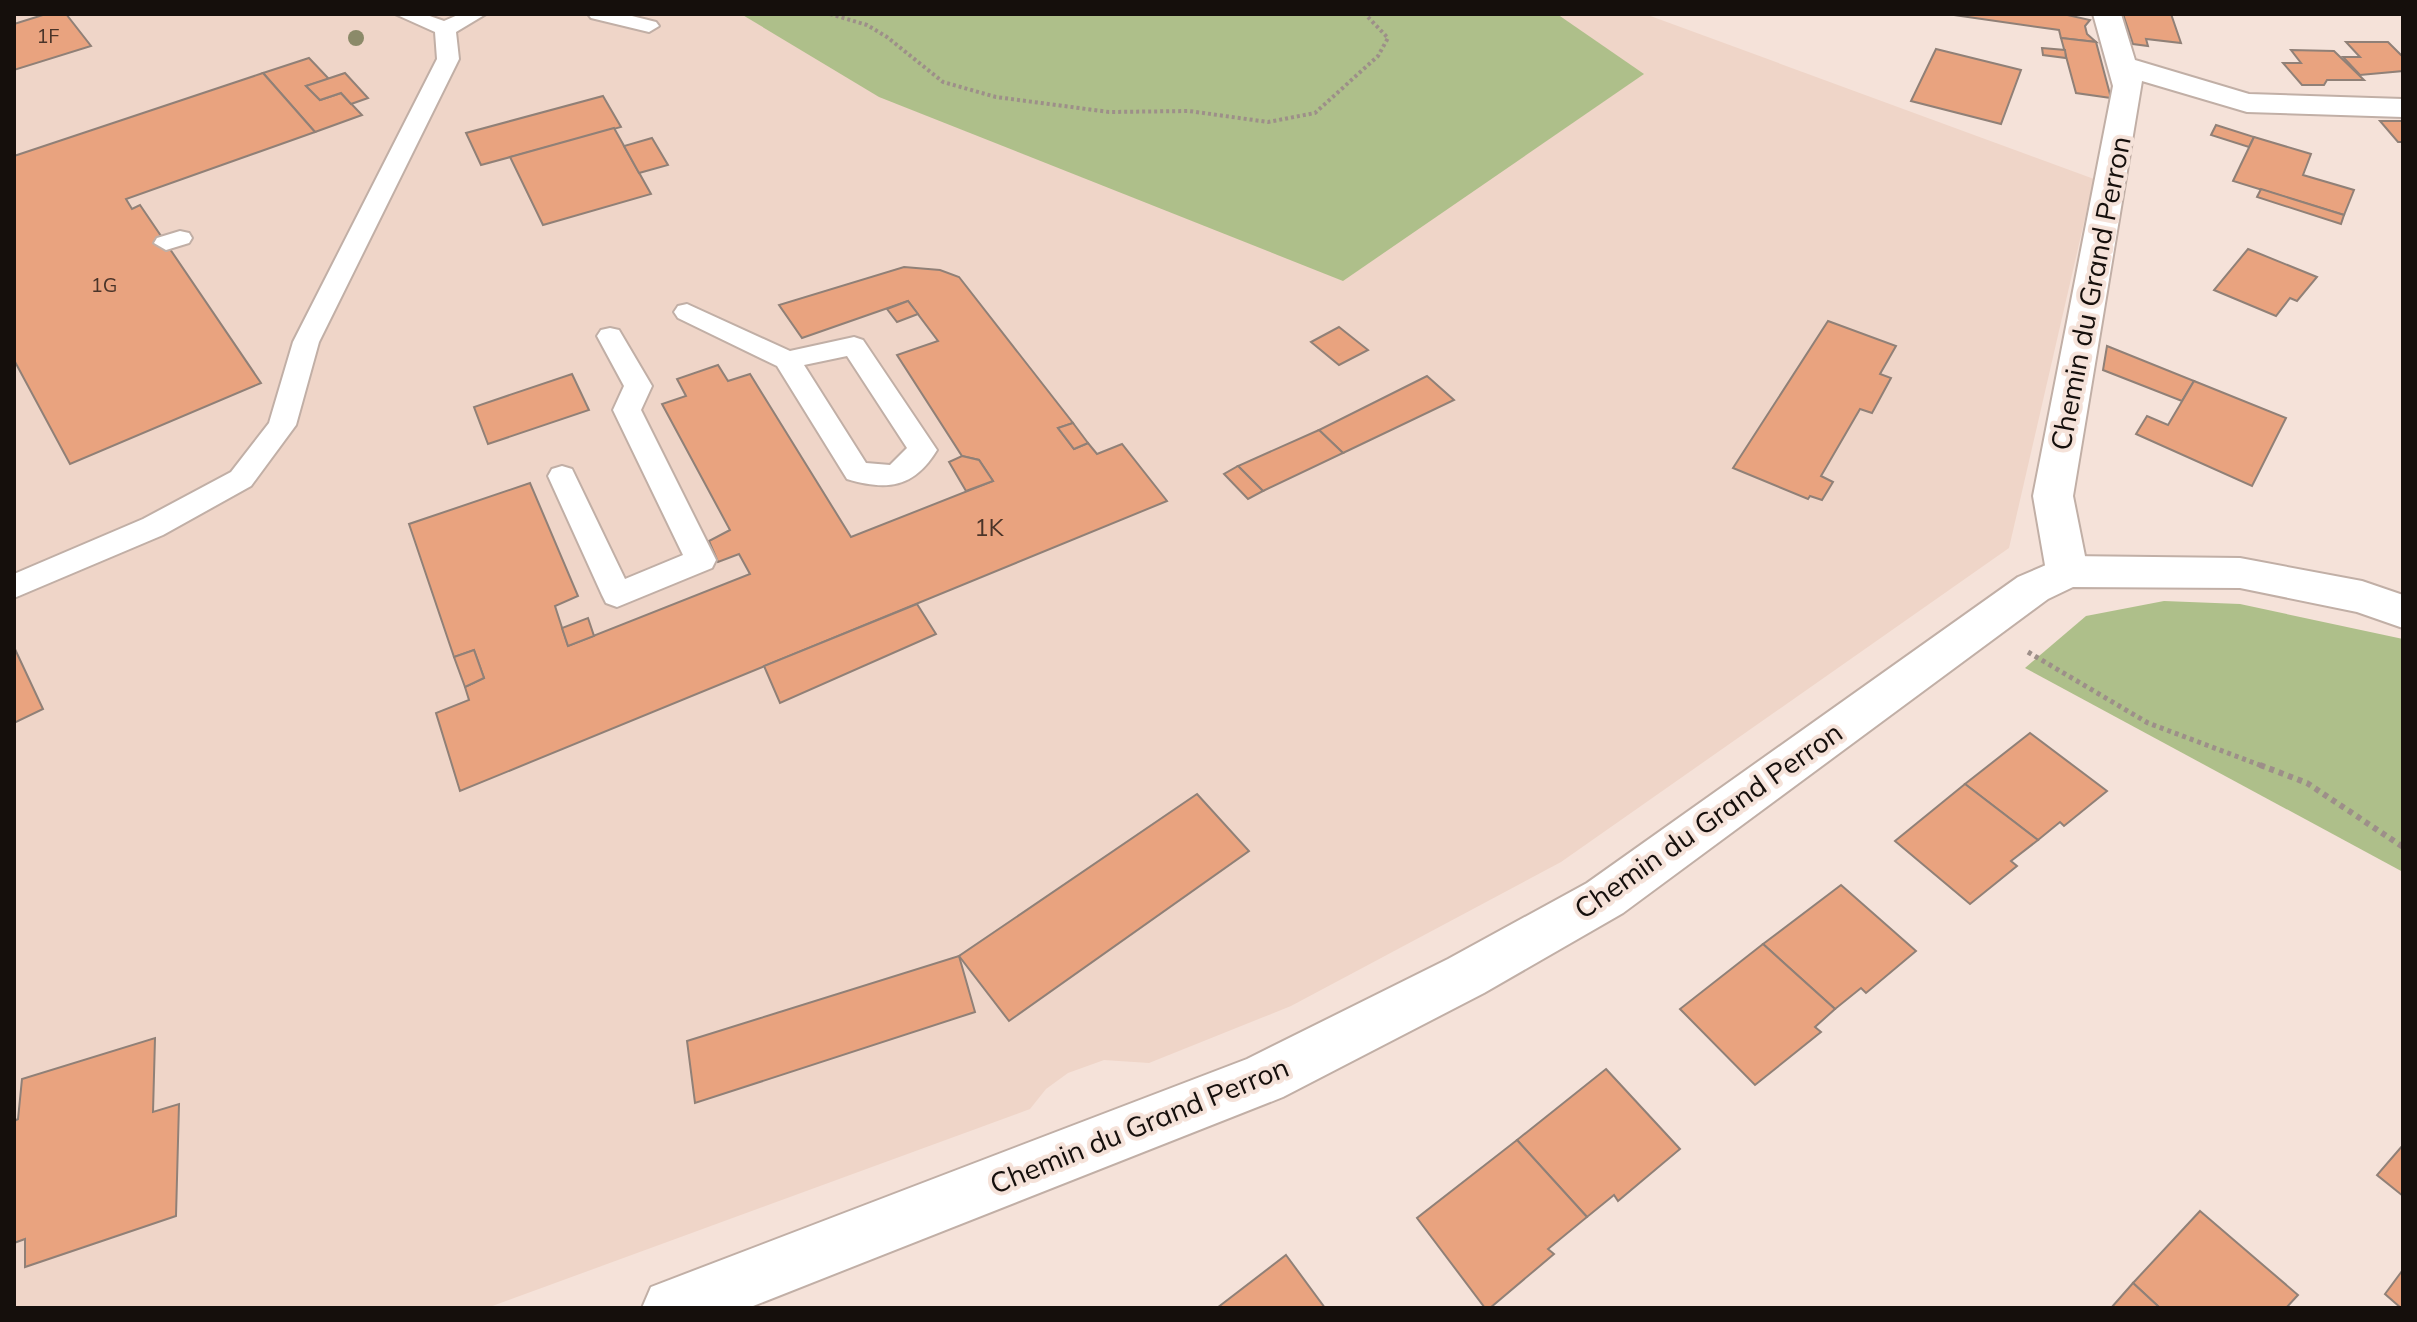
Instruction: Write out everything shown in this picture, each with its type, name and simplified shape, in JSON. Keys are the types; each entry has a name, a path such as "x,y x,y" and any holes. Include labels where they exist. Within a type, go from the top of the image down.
{"street":[{"name":"Chemin du Grand Perron","path":"672,1308 1264,1079 1466,976 1605,898 2033,588 2067,571 2053,496 2128,86 2107,14"},
{"path":"2123,66 2247,103 2403,108"},
{"path":"2067,571 2240,573 2362,597 2403,612"}],"lane":[{"path":"405,14 445,29 476,14"},
{"path":"598,14 649,26"},
{"path":"14,587 153,527 241,479 282,425 306,342 448,59 445,29"},
{"path":"687,312 787,360 857,472 896,476 923,450 854,346 787,360"},
{"path":"562,476 617,595 701,560 627,410 638,386 610,336"}],"path":[{"path":"830,14 867,25 887,37 943,82 996,97 1109,112 1189,111 1268,122 1315,113 1378,56 1388,38 1365,14"},
{"path":"2021,648 2148,723 2307,783 2403,847"}],"shaded area":[{"path":"14,14 1645,14 2094,179 2009,548 1561,862 1291,1006 1149,1063 1104,1060 1068,1073 1046,1089 1030,1109 487,1308 14,1308"}],"green space":[{"path":"741,14 1557,14 1644,74 1343,281 879,97"},
{"path":"2164,601 2240,604 2403,639 2403,872 2025,668 2086,616"}],"building":[{"path":"46,14 66,14 91,46 14,70 14,24"},
{"path":"1947,14 2063,14 2090,20 2085,26 2087,34 2096,42 2061,38 2059,30"},
{"path":"2123,14 2171,14 2181,43 2146,39 2148,46 2133,44"},
{"path":"2061,38 2096,42 2111,98 2076,93"},
{"path":"2346,42 2388,42 2403,57 2403,71 2360,75 2343,57 2360,57"},
{"path":"2042,48 2065,50 2066,58 2043,55"},
{"path":"1936,49 2021,70 2001,124 1911,101"},
{"path":"2291,50 2334,51 2364,80 2327,80 2324,85 2302,85 2283,63 2301,63"},
{"path":"309,58 329,79 306,86 320,100 341,93 362,115 315,132 263,73"},
{"path":"263,73 315,132 126,199 132,209 140,205 261,383 70,464 14,360 14,156"},
{"path":"345,73 368,98 351,104 341,93 320,100 306,86"},
{"path":"603,96 621,127 481,165 466,133"},
{"path":"2380,121 2403,121 2403,142 2398,142"},
{"path":"2216,125 2254,137 2249,147 2211,135"},
{"path":"614,128 651,194 543,225 510,157"},
{"path":"2254,137 2311,154 2303,175 2354,190 2344,215 2233,181"},
{"path":"652,138 668,165 639,173 624,146"},
{"path":"2261,189 2344,215 2341,224 2257,197"},
{"path":"2248,249 2317,277 2297,301 2290,298 2276,316 2214,290"},
{"path":"904,267 940,270 959,277 1073,423 1058,428 1074,449 1088,443 1097,454 1122,444 1167,501 460,791 436,713 469,700 465,687 484,678 474,650 454,657 409,524 530,483 578,596 555,606 568,646 750,574 739,554 718,562 709,541 730,530 662,404 686,396 677,379 718,365 728,381 750,374 851,537 993,481 979,460 962,456 897,355 938,341 908,301 802,338 779,305"},
{"path":"908,301 918,314 897,322 887,309"},
{"path":"1828,321 1896,346 1880,374 1891,378 1872,413 1860,409 1821,476 1833,482 1822,500 1810,496 1808,499 1733,468"},
{"path":"1339,327 1368,350 1339,365 1311,342"},
{"path":"2107,346 2194,381 2182,401 2103,370"},
{"path":"572,374 589,410 488,444 474,407"},
{"path":"1427,376 1454,400 1343,453 1319,430"},
{"path":"2194,381 2286,418 2252,486 2136,434 2147,416 2168,425"},
{"path":"1073,423 1088,443 1074,449 1058,428"},
{"path":"1319,430 1343,453 1263,491 1238,466"},
{"path":"962,456 979,460 993,481 966,491 949,462"},
{"path":"1238,466 1263,491 1248,499 1224,474"},
{"path":"917,604 936,634 780,703 764,666"},
{"path":"588,618 594,636 568,646 562,628"},
{"path":"14,647 43,709 14,723"},
{"path":"474,650 484,678 465,687 454,657"},
{"path":"2030,733 2107,791 2064,826 2060,822 2038,840 1965,784"},
{"path":"1965,784 2038,840 2011,861 2017,866 1970,904 1895,841"},
{"path":"1197,794 1249,851 1009,1021 959,956"},
{"path":"1841,885 1916,951 1866,993 1861,988 1835,1009 1763,944"},
{"path":"1763,944 1835,1009 1815,1027 1821,1032 1755,1085 1680,1009"},
{"path":"959,956 975,1012 695,1103 687,1041"},
{"path":"155,1038 153,1112 179,1104 176,1216 25,1267 25,1239 14,1243 14,1121 18,1119 22,1079"},
{"path":"1606,1069 1680,1149 1618,1201 1614,1195 1587,1217 1517,1140"},
{"path":"1517,1140 1587,1217 1548,1249 1554,1254 1490,1308 1485,1308 1417,1218"},
{"path":"2403,1145 2403,1196 2377,1175"},
{"path":"2200,1211 2298,1295 2286,1308 2160,1308 2133,1283"},
{"path":"1286,1255 1325,1308 1217,1308"},
{"path":"2402,1271 2403,1308 2401,1308 2385,1294"},
{"path":"2133,1283 2160,1308 2111,1308"}]}
